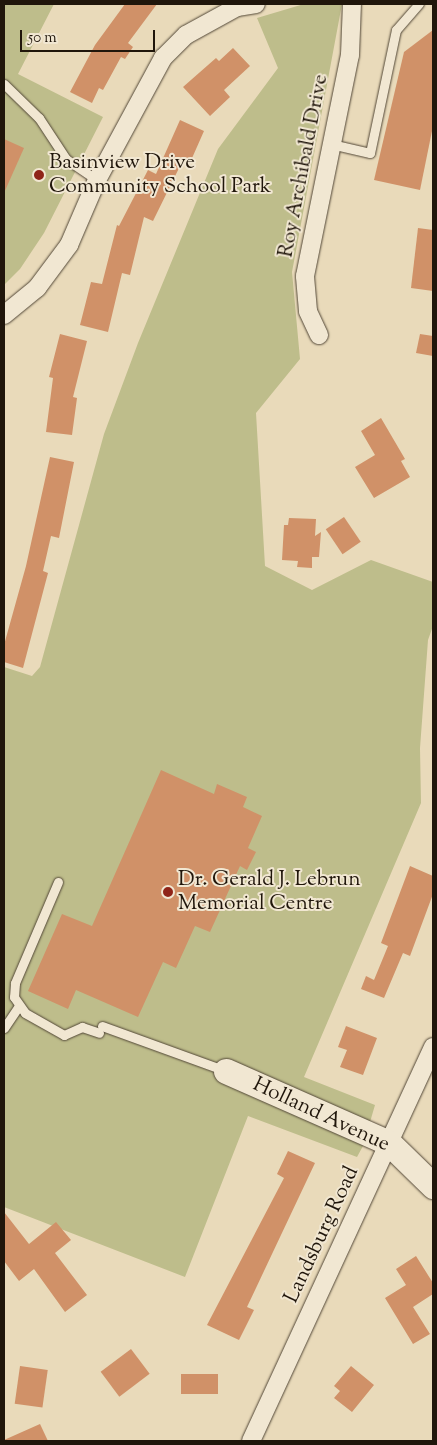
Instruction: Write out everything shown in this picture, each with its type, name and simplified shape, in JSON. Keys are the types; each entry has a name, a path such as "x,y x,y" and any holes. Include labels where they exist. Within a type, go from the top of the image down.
{"street":[{"path":"4,315 37,288 70,245 97,180 162,58 186,36 237,6 256,4"},
{"name":"Roy Archibald Drive","path":"319,335 308,312 305,276 350,55 352,4"},
{"name":"Landsburg Road","path":"251,1441 433,1047"},
{"name":"Holland Avenue","path":"226,1071 389,1143 433,1186"}],"lane":[{"path":"331,144 370,153 396,30 419,4"},
{"path":"4,84 39,118 66,158 97,180"},
{"path":"58,882 15,983 14,997 18,1007 64,1035 82,1026 101,1029 226,1071"},
{"path":"4,1028 18,1007"}],"shaded area":[{"name":"Basinview Drive Community School Park","path":"4,4 54,4 18,74 103,117 44,233 20,269 4,285"},
{"path":"304,4 342,4 292,272 300,359 256,413 265,566 312,590 371,560 433,582 433,626 428,640 420,748 421,803 304,1077 375,1105 363,1146 357,1157 248,1116 185,1277 4,1207 4,667 32,676 40,667 104,434 138,343 218,149 278,68 257,18"}],"building":[{"path":"125,4 157,4 128,43 133,47 125,59 121,57 103,90 99,88 92,103 70,92 95,45"},
{"path":"433,30 433,126 420,190 374,180 404,52"},
{"path":"233,48 250,66 224,90 230,97 210,116 183,87 216,58 219,61"},
{"path":"180,120 204,131 189,165 182,162 153,221 144,217 130,275 122,273 108,332 80,325 91,282 102,284 117,225 119,226 148,170 156,174"},
{"path":"4,139 24,148 4,193"},
{"path":"418,228 433,230 433,291 411,288"},
{"path":"60,334 87,341 73,397 77,398 72,435 46,432 53,378 49,377"},
{"path":"420,334 433,336 433,356 416,353"},
{"path":"381,418 405,459 401,461 410,477 374,498 355,467 375,455 361,431"},
{"path":"50,457 74,462 59,538 51,536 43,571 48,573 23,668 4,662 4,645 26,566"},
{"path":"344,517 361,542 343,554 326,529"},
{"path":"289,518 316,519 315,536 321,532 319,557 312,557 312,568 297,567 298,561 282,560 284,525 288,525"},
{"name":"Dr. Gerald J. Lebrun Memorial Centre","path":"161,770 214,794 217,784 247,797 243,807 262,816 248,848 256,852 247,870 240,866 210,932 195,926 176,968 163,962 138,1017 76,990 68,1009 28,991 62,914 92,926"},
{"path":"410,866 433,876 433,894 410,956 403,953 384,998 361,989 366,976 374,980 388,946 381,943"},
{"path":"346,1026 377,1038 363,1075 340,1067 347,1050 338,1047"},
{"path":"288,1151 315,1163 247,1307 254,1310 239,1340 207,1325 284,1178 277,1174"},
{"path":"4,1212 29,1244 56,1222 71,1240 55,1253 87,1295 65,1312 34,1269 19,1281 4,1261"},
{"path":"416,1256 433,1283 433,1294 413,1307 430,1334 413,1344 385,1298 406,1285 396,1269"},
{"path":"131,1349 150,1374 119,1397 101,1372"},
{"path":"20,1366 48,1370 42,1408 15,1404"},
{"path":"351,1366 374,1385 352,1412 334,1398 340,1391 334,1386"},
{"path":"181,1374 218,1374 218,1394 181,1394"},
{"path":"40,1424 48,1441 4,1441 4,1440"}],"place":[{"name":"Basinview Drive Community School Park","path":"39,175"},
{"name":"Dr. Gerald J. Lebrun Memorial Centre","path":"168,892"}]}
